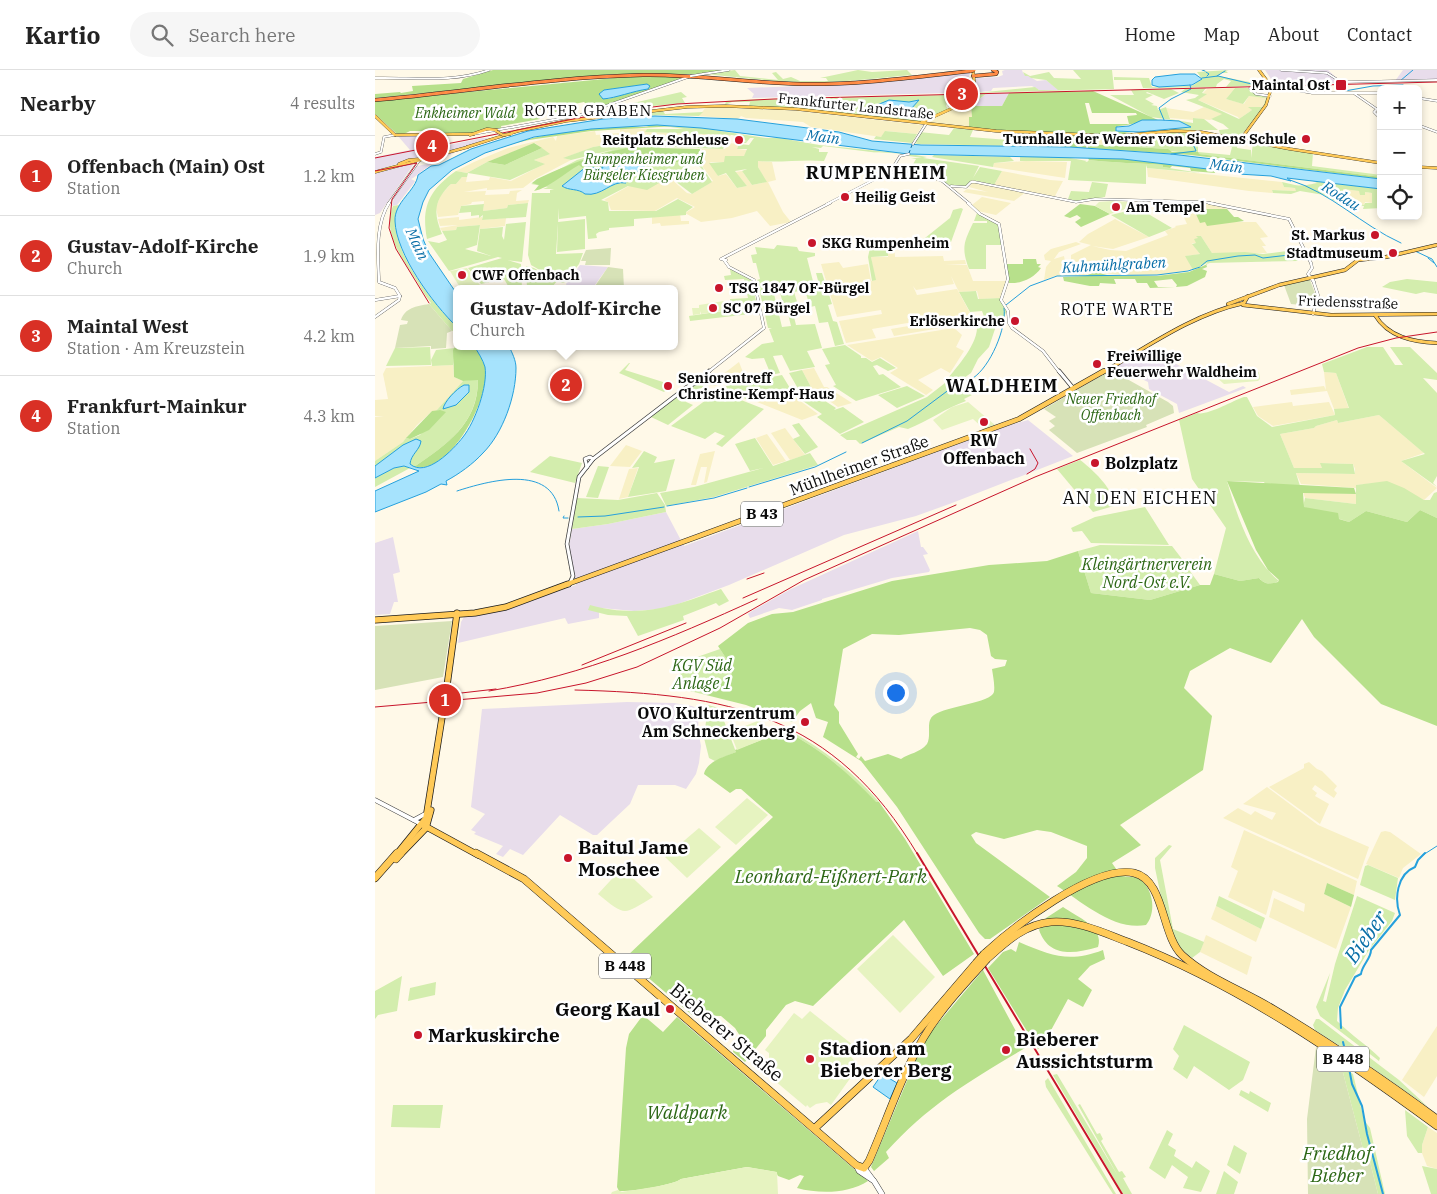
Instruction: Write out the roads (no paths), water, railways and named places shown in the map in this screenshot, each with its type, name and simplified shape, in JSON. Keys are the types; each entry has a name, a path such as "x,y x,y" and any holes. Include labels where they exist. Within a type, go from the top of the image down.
{"highway":[{"path":"926,74 939,70 955,71"},
{"path":"914,76 965,70"},
{"path":"375,99 635,75 690,75 776,83 811,84 856,82 973,70"},
{"path":"975,78 997,74 993,70"},
{"path":"975,78 995,75 999,70"}],"main road":[{"path":"926,123 961,104 973,95 975,91 975,78 973,70"},
{"path":"1241,138 1256,122 1270,95 1271,87 1260,70"},
{"path":"462,149 513,133 547,125 716,106"},
{"path":"468,147 501,135 547,125 578,120 716,106"},
{"name":"Frankfurter Landstraße","path":"716,106 784,108 996,131 1105,136 1193,131 1241,138 1262,144"},
{"name":"Frankfurter Landstraße","path":"716,106 795,110 998,132 1105,136 1192,132 1241,138 1262,144 1377,162"},
{"path":"375,116 394,135 469,135 489,129 497,130 501,135"},
{"path":"475,133 481,134"},
{"path":"399,165 411,164 479,144 501,135"},
{"path":"375,172 413,159 431,157"},
{"path":"1422,167 1437,168"},
{"path":"1108,367 1191,319 1283,283 1310,275 1346,269 1359,260 1385,257 1437,245"},
{"path":"1108,367 1195,320 1222,309 1240,305 1248,296"},
{"name":"Friedensstraße","path":"1238,300 1258,306"},
{"path":"1233,302 1240,305"},
{"name":"Friedensstraße","path":"1240,305 1313,314 1366,316 1377,319 1383,315 1437,314"},
{"path":"1377,319 1386,329 1400,337 1418,342 1437,343"},
{"name":"Mühlheimer Straße","path":"375,619 467,614 514,604 567,586 576,578 588,577 606,571 1019,419 1108,367"},
{"name":"Mühlheimer Straße","path":"576,578 583,582 606,571"},
{"name":"Mühlheimer Straße","path":"457,614 514,604"},
{"path":"447,693 457,614"},
{"path":"456,625 467,614"},
{"path":"425,826 445,705"},
{"path":"377,876 405,850 430,818 433,784"},
{"name":"Bieberer Straße","path":"425,826 524,879 860,1166"},
{"name":"B 448","path":"815,1128 911,1039 978,965 1009,937 1052,903 1071,892 1089,882 1124,873 1135,873 1142,876 1153,888 1168,937 1181,954 1201,969 1328,1043 1437,1119"},
{"name":"B 448","path":"1009,937 1035,926 1061,923 1081,926 1145,949 1211,981 1288,1024 1350,1063 1437,1126"},
{"name":"B 448","path":"860,1166 869,1160 907,1070 923,1038 978,965"}],"street":[{"path":"375,78 453,79 473,76 489,70"},
{"path":"481,134 576,116 691,76 729,70"},
{"path":"1281,70 1330,74 1338,80 1354,82 1437,80"},
{"path":"1270,95 1253,92 1250,88 1278,87 1310,93 1377,94"},
{"path":"1355,94 1376,110 1373,112 1377,116"},
{"path":"1422,99 1437,101"},
{"path":"913,144 926,123"},
{"path":"1422,126 1437,132"},
{"path":"375,154 381,152 385,137 394,135"},
{"path":"890,172 900,156 909,154"},
{"path":"375,317 399,300 399,295 395,288 379,282 377,241 383,212 419,161"},
{"path":"411,164 415,164 415,166"},
{"path":"576,578 567,542 578,479 587,468 590,460 693,382 698,382 697,379 760,332 765,326 754,280 729,267 726,259 890,172 929,176 949,186 982,216 998,223 1001,229 1008,279 1001,300 1008,311 1010,325 1043,351 1067,382 1074,386"},
{"path":"949,186 965,188 971,182 976,182 1077,202 1097,199 1216,203 1289,219 1311,264 1310,275 1318,296 1313,314"},
{"path":"375,300 399,295"},
{"name":"Bieberer Straße","path":"375,800 425,826"},
{"path":"414,820 427,812"},
{"path":"860,1166 873,1180 881,1194"}],"water":[{"path":"1195,74 1202,79 1192,85 1159,87 1152,85 1152,80 1155,77"},
{"path":"647,84 650,86 648,89 613,97 603,99 599,94 604,90"},
{"path":"889,100 909,102 919,100 911,109 886,108 877,105"},
{"name":"Main","path":"655,116 737,119 839,132 872,141 921,145 1070,147 1171,154 1377,179 1377,189 1287,178 1291,181 1271,176 1238,174 1123,159 908,154 701,128 657,125 591,129 534,137 485,153 452,170 429,190 423,202 418,219 429,253 453,288 453,323 427,292 409,263 397,234 395,221 398,208 418,175 431,166 439,165 471,149 528,131 603,119"},
{"path":"1142,120 1179,121 1191,127 1139,132 1116,131 1116,127 1129,126"},
{"path":"632,154 652,158 640,170 622,175 626,183 616,184 591,194 585,194 562,186 586,167 603,168 594,164 603,158"},
{"path":"476,350 511,350 514,357 516,368 514,390 507,414 497,435 475,461 446,481 447,485 441,484 426,492 375,512 375,491 419,471 404,466 394,468 375,478 375,466 403,445 416,439 421,441 410,464 424,468 439,461 453,449 468,430 480,404 485,384 485,367"},
{"path":"464,385 469,385 469,392 456,405 443,409 457,389"},
{"path":"882,1074 897,1083 890,1099 873,1087"}],"waterway":[{"path":"1400,81 1413,70"},
{"path":"1217,76 1225,71"},
{"path":"1206,72 1209,74 1207,76"},
{"path":"1202,78 1218,76 1260,86"},
{"path":"1164,120 1159,108 1171,99 1191,89 1190,85"},
{"path":"1339,92 1377,86"},
{"path":"1171,154 1196,151 1194,146 1183,142 1179,133"},
{"name":"Rodau","path":"1290,180 1319,193 1386,236 1401,243"},
{"name":"Rodau","path":"1415,251 1432,259 1437,267"},
{"name":"Kuhmühlgraben","path":"1201,266 1207,261 1238,256 1255,255 1263,258 1289,255"},
{"name":"Rodau","path":"1428,258 1434,263"},
{"name":"Kuhmühlgraben","path":"1006,305 1030,286 1057,276 1157,275 1188,271 1200,267"},
{"name":"Kuhmühlgraben","path":"955,386 973,378 991,356 1003,326 1004,308"},
{"name":"Kuhmühlgraben","path":"862,443 907,421 954,386"},
{"name":"Kuhmühlgraben","path":"749,487 815,467 846,452"},
{"name":"Kuhmühlgraben","path":"457,491 501,480 517,479 532,481 544,486 554,496 559,511"},
{"name":"Kuhmühlgraben","path":"667,506 714,498 747,488"},
{"name":"Kuhmühlgraben","path":"578,517 605,516 664,507"},
{"name":"Kuhmühlgraben","path":"564,516 563,518 568,518"},
{"name":"Bieber","path":"1423,855 1437,846"},
{"name":"Bieber","path":"1341,1028 1340,1007 1355,977 1361,974 1371,950 1400,915 1397,895 1401,881 1404,875 1415,867 1423,855"},
{"name":"Bieber","path":"1343,1042 1345,1050"},
{"name":"Bieber","path":"1349,1068 1352,1084 1362,1106 1367,1134 1383,1194"}],"tram line":[{"path":"375,171 417,163 392,199 389,228 396,249 429,303"}],"railway":[{"path":"375,158 604,113 677,104 774,99 1437,82"},
{"path":"375,707 537,693 586,683 637,667 720,628 804,580 1035,477 1358,348 1396,338 1437,332"},
{"path":"1027,474 1035,469 1038,463 1030,449"},
{"path":"743,598 956,505"},
{"path":"747,579 764,573"},
{"path":"489,691 559,676 626,654 757,599"},
{"path":"582,665 686,623"},
{"path":"444,695 496,689"},
{"path":"575,690 630,692 682,698 729,707 772,721 813,741 850,770 885,807 918,855"},
{"path":"917,853 1122,1194"}],"place":[{"name":"Maintal Ost","path":"1341,85"},
{"name":"Maintal West","path":"962,94"},
{"name":"Turnhalle der Werner von Siemens Schule","path":"1306,139"},
{"name":"Reitplatz Schleuse","path":"739,140"},
{"name":"Frankfurt-Mainkur","path":"432,146"},
{"name":"Heilig Geist","path":"845,197"},
{"name":"Am Tempel","path":"1116,207"},
{"name":"St. Markus","path":"1375,235"},
{"name":"SKG Rumpenheim","path":"812,243"},
{"name":"Stadtmuseum","path":"1393,253"},
{"name":"CWF Offenbach","path":"462,275"},
{"name":"TSG 1847 OF-Bürgel","path":"719,288"},
{"name":"SC 07 Bürgel","path":"713,308"},
{"name":"Erlöserkirche","path":"1015,321"},
{"name":"Freiwillige Feuerwehr Waldheim","path":"1097,364"},
{"name":"Gustav-Adolf-Kirche","path":"566,385"},
{"name":"Seniorentreff Christine-Kempf-Haus","path":"668,386"},
{"name":"RW Offenbach","path":"984,422"},
{"name":"Bolzplatz","path":"1095,463"},
{"name":"Offenbach (Main) Ost","path":"445,700"},
{"name":"OVO Kulturzentrum Am Schneckenberg","path":"805,722"},
{"name":"Baitul Jame Moschee","path":"568,858"},
{"name":"Georg Kaul","path":"670,1009"},
{"name":"Markuskirche","path":"418,1035"},
{"name":"Bieberer Aussichtsturm","path":"1006,1050"},
{"name":"Stadion am Bieberer Berg","path":"810,1059"}],"district":[{"name":"ROTER GRABEN","path":"588,111"},
{"name":"RUMPENHEIM","path":"876,173"},
{"name":"ROTE WARTE","path":"1117,309"},
{"name":"WALDHEIM","path":"1002,386"},
{"name":"AN DEN EICHEN","path":"1140,498"}],"park label":[{"name":"Enkheimer Wald","path":"465,113"},
{"name":"Rumpenheimer und Bürgeler Kiesgruben","path":"644,168"},
{"name":"Neuer Friedhof Offenbach","path":"1111,408"},
{"name":"Kleingärtnerverein Nord-Ost e.V.","path":"1147,573"},
{"name":"KGV Süd Anlage 1","path":"702,674"},
{"name":"Leonhard-Eißnert-Park","path":"831,876"},
{"name":"Waldpark","path":"687,1112"},
{"name":"Friedhof Bieber","path":"1337,1164"}]}
